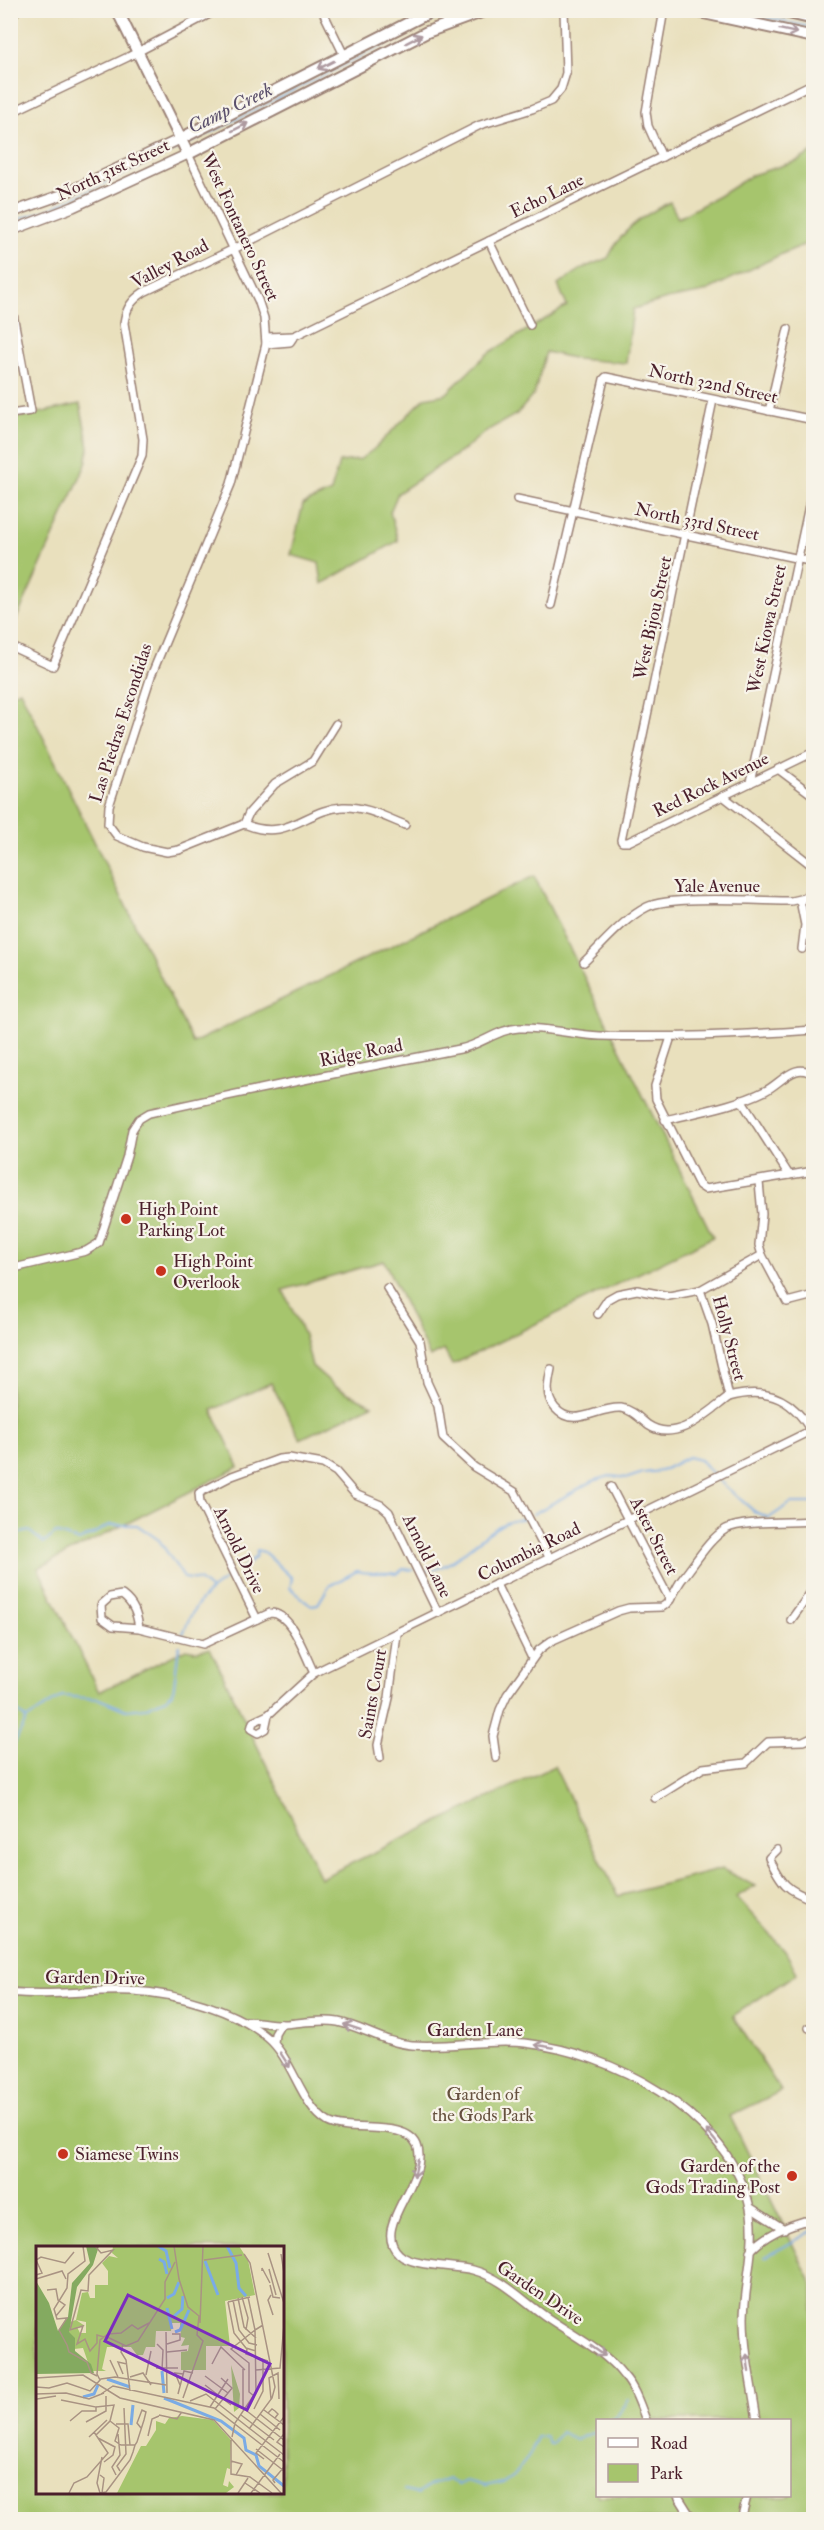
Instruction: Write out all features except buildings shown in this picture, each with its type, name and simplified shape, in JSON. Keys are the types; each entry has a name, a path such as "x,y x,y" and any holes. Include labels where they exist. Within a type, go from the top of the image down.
{"main road":[{"path":"10,15 16,10"},
{"name":"West Fontanero Street","path":"117,10 188,154"},
{"name":"North 31st Street","path":"10,213 61,195 180,138 434,10"},
{"name":"North 31st Street","path":"10,231 73,207 188,154 442,25 487,10"},
{"path":"690,10 813,37"},
{"path":"776,10 813,19"}],"street":[{"path":"10,113 217,10"},
{"path":"322,10 344,56"},
{"name":"Valley Road","path":"10,646 53,666 144,450 144,439 124,330 127,309 134,299 480,125 532,109 551,100 561,89 566,73 564,10"},
{"path":"662,157 648,126 646,112 664,10"},
{"name":"Echo Lane","path":"266,340 284,344 290,342 294,336 813,83"},
{"name":"West Fontanero Street","path":"166,636 231,484 266,340 262,310 188,154"},
{"path":"489,241 530,325"},
{"path":"10,298 31,411 10,414"},
{"path":"769,411 788,329"},
{"name":"North 32nd Street","path":"574,511 603,379 606,377 813,420"},
{"name":"West Bijou Street","path":"622,842 620,837 714,400"},
{"name":"West Kiowa Street","path":"750,783 813,482"},
{"name":"North 33rd Street","path":"517,499 813,562"},
{"path":"551,605 574,511"},
{"name":"Las Piedras Escondidas","path":"166,636 151,675 109,806 108,824 117,836 143,847 166,852 179,850 244,824"},
{"path":"336,724 313,761 275,784 249,813 244,824 256,829 277,829 344,807 362,808 405,825"},
{"name":"Red Rock Avenue","path":"622,842 628,842 813,752"},
{"path":"778,769 813,796"},
{"path":"723,796 813,867"},
{"path":"802,950 805,925 800,900 813,887"},
{"name":"Yale Avenue","path":"584,962 623,924 653,904 673,901 800,900"},
{"name":"Ridge Road","path":"10,1269 86,1251 99,1243 127,1156 132,1130 139,1119 149,1113 296,1080 341,1074 380,1064 468,1048 510,1029 591,1035 671,1037 813,1030"},
{"path":"671,1037 655,1086 656,1099 702,1188 759,1182 813,1171"},
{"path":"665,1120 741,1100 770,1089 798,1070 808,1071 813,1076"},
{"path":"741,1100 789,1175"},
{"path":"759,1182 762,1214 759,1237 762,1255 787,1302 813,1295"},
{"path":"598,1314 608,1299 626,1291 646,1291 669,1296 700,1290 762,1255"},
{"path":"387,1288 420,1341 427,1382 438,1406 443,1438 474,1467 515,1492 550,1558"},
{"name":"Holly Street","path":"700,1290 712,1324 729,1397 753,1393 782,1400 796,1410 812,1432"},
{"path":"551,1369 548,1382 550,1401 558,1411 569,1417 583,1417 620,1408 632,1412 655,1429 668,1431 692,1424 729,1397"},
{"name":"Columbia Road","path":"268,1715 314,1673 812,1432"},
{"name":"Arnold Lane","path":"199,1493 232,1476 279,1459 289,1458 323,1464 336,1472 355,1494 381,1505 389,1512 438,1613"},
{"name":"Aster Street","path":"611,1487 670,1600"},
{"name":"Arnold Drive","path":"199,1493 200,1503 257,1619"},
{"path":"496,1758 493,1736 497,1718 507,1695 532,1658 551,1641 618,1611 629,1608 662,1607 668,1604 678,1584 715,1539 727,1529 744,1525 813,1521"},
{"path":"496,1584 532,1658"},
{"path":"791,1620 813,1588"},
{"path":"139,1628 137,1612 128,1599 122,1595 110,1597 101,1605 102,1618 108,1624 120,1628 139,1628 203,1644 270,1613 282,1615 291,1626 314,1673"},
{"name":"Saints Court","path":"380,1758 378,1745 389,1698 397,1634"},
{"path":"655,1798 703,1768 746,1763 768,1742 803,1741 813,1736"},
{"path":"777,1850 769,1858 782,1884 792,1892 813,1900"},
{"name":"Garden Drive","path":"10,1992 134,1991 162,1995 214,2008 243,2021 274,2043 316,2112 322,2118 338,2126 398,2131 411,2136 416,2143 418,2164 408,2192 391,2224 390,2241 400,2256 416,2261 471,2269 501,2282 535,2309 609,2359 627,2378 645,2419"},
{"name":"Garden Lane","path":"243,2021 281,2024 312,2021 337,2022 394,2042 412,2045 523,2043 563,2050 592,2059 642,2081 669,2098 699,2123 736,2171 751,2208 753,2228 745,2335 757,2419"},
{"path":"274,2043 275,2034 281,2024"},
{"path":"751,2208 784,2229"},
{"path":"750,2251 767,2235 804,2221 813,2226"},
{"path":"679,2497 693,2520"},
{"path":"741,2520 747,2497"}],"green space":[{"path":"813,152 813,243 784,253 704,292 667,299 633,309 626,363 577,359 546,352 534,394 517,414 486,431 462,451 398,493 390,512 398,541 322,584 319,563 291,555 303,504 331,492 339,462 359,460 374,449 425,398 446,394 487,354 567,306 558,285 583,268 608,258 626,231 634,224 670,202 678,218 752,175 797,161"},
{"path":"80,404 89,447 86,464 11,631 11,419"},
{"name":"Garden of the Gods Park","path":"20,690 193,1043 534,876 713,1237 452,1365 444,1350 430,1357 384,1261 283,1290 304,1335 312,1366 336,1387 372,1405 300,1439 271,1383 212,1410 239,1467 38,1568 99,1692 186,1649 196,1651 210,1648 321,1878 554,1766 618,1896 722,1869 755,1886 736,1897 785,1951 797,1973 733,2016 781,2091 730,2116 813,2286 814,2519 11,2520 10,694"}],"waterway":[{"name":"Camp Creek","path":"186,145 433,20 458,10"},
{"name":"Camp Creek","path":"732,10 814,28"},
{"name":"Camp Creek","path":"10,222 48,210 181,147"},
{"path":"533,1514 593,1481 610,1476 628,1478 661,1471 688,1457 700,1460 714,1475"},
{"path":"717,1479 755,1512 769,1518 791,1503 814,1503"},
{"path":"420,1571 432,1570 453,1561 491,1531 501,1525 524,1518"},
{"path":"10,1531 21,1533 29,1531 44,1543 56,1533 79,1541 110,1525 137,1525 159,1540 184,1578 199,1580 210,1589"},
{"path":"239,1572 256,1556 257,1550 264,1552 292,1578 290,1588 311,1605 318,1604 329,1586 357,1571 397,1574 403,1569 414,1570"},
{"path":"183,1634 200,1601 213,1588 230,1577"},
{"path":"10,1751 27,1719 62,1696 99,1699 126,1710 144,1708 165,1699 173,1693 179,1646"},
{"path":"10,1705 26,1719"},
{"path":"765,2257 812,2231"},
{"path":"611,2419 616,2417 629,2400"},
{"path":"404,2491 418,2494 428,2486 449,2478 458,2485 466,2481 485,2486 504,2482 514,2475 530,2455 537,2437 545,2436 549,2444 552,2444 561,2432 575,2440 596,2431"}],"place":[{"name":"High Point Parking Lot","path":"126,1219"},
{"name":"High Point Overlook","path":"161,1271"},
{"name":"Siamese Twins","path":"63,2154"},
{"name":"Garden of the Gods Trading Post","path":"792,2176"}]}
